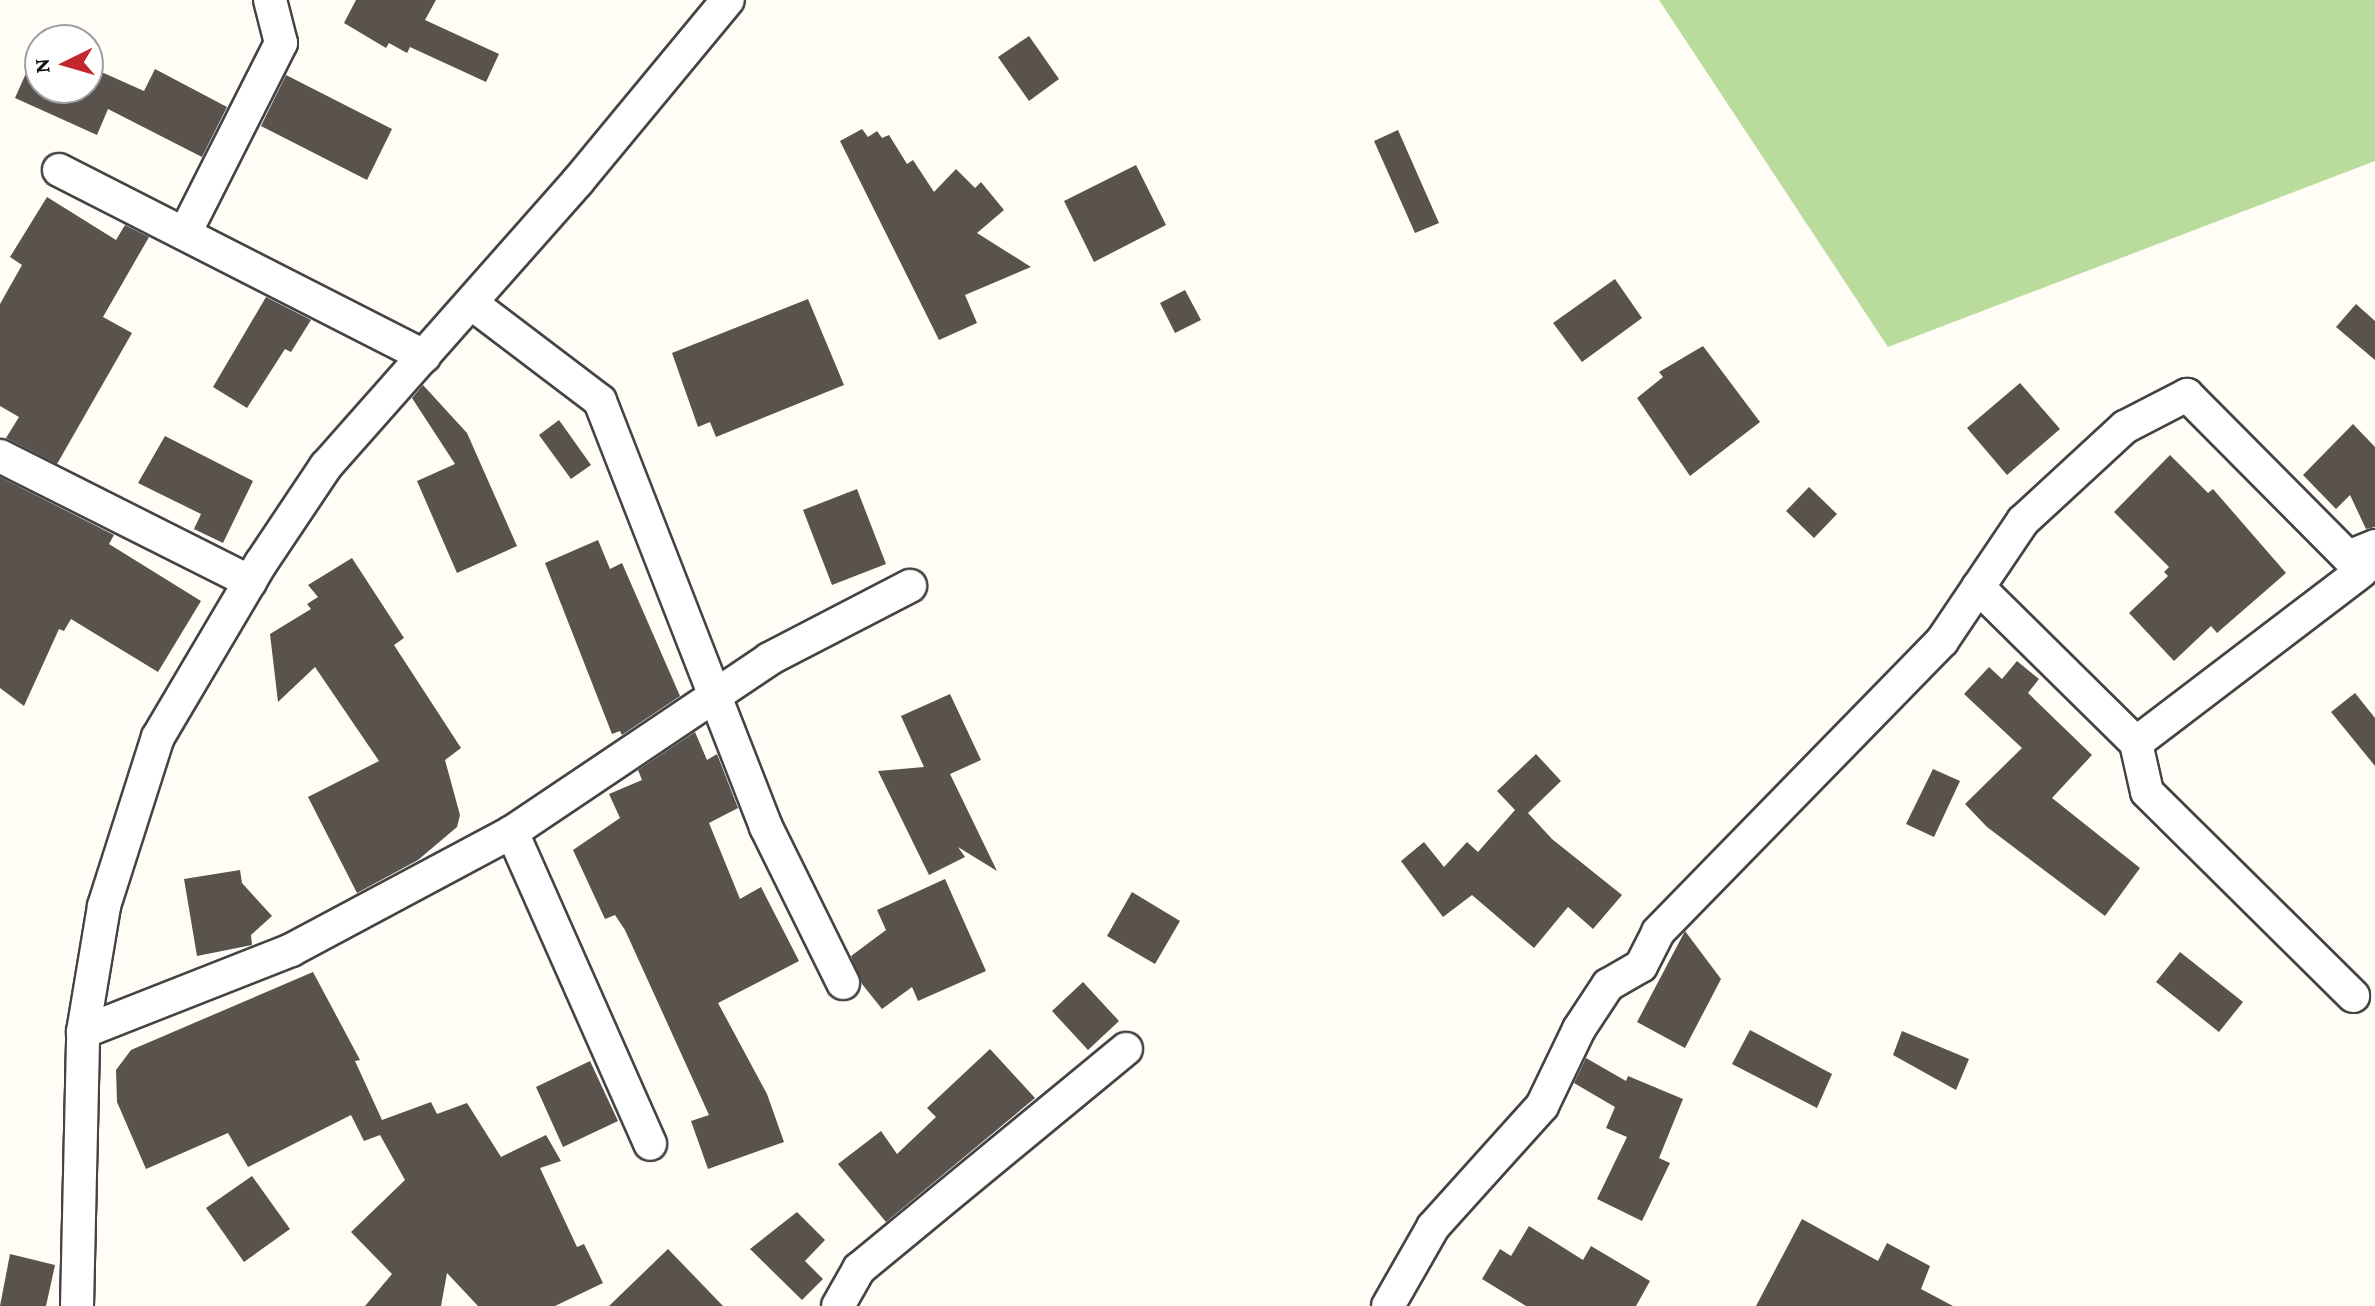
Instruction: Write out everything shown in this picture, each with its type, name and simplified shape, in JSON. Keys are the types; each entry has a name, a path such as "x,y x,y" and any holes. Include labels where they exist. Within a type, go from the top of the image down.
{"street":[{"path":"185,233 281,43 270,0"},
{"path":"77,1306 83,1032 104,906 138,788 158,737 250,582 326,466 471,303 728,0"},
{"path":"59,170 424,356"},
{"path":"471,303 600,401 718,693 766,827 843,983"},
{"path":"1388,1306 1433,1227 1542,1106 1579,1029 1608,985 1641,966 1658,932 1942,641 2023,521 2114,437 2187,395 2365,565 2136,743"},
{"path":"0,456 250,582"},
{"path":"83,1032 291,950 512,832 769,659 910,586"},
{"path":"1978,587 2136,743 2147,792 2353,996"},
{"path":"512,832 650,1144"},
{"path":"838,1306 859,1269 1126,1049"}],"green space":[{"path":"1659,0 2375,0 2375,161 1888,347"}],"building":[{"path":"356,0 436,0 425,20 499,54 486,82 410,47 407,53 389,43 386,48 344,23"},
{"path":"1029,36 1059,79 1029,101 998,57"},
{"path":"155,69 227,107 202,157 108,109 97,135 28,104 104,104 104,73 144,91"},
{"path":"286,75 392,129 367,180 261,126"},
{"path":"24,78 24,102 15,98"},
{"path":"862,129 868,137 877,131 882,138 889,135 907,164 913,160 934,192 956,169 975,188 981,182 1004,210 977,233 1031,267 965,295 977,323 939,340 840,141"},
{"path":"1398,130 1439,223 1415,233 1374,141"},
{"path":"1136,165 1166,225 1094,262 1064,201"},
{"path":"47,197 116,240 125,225 149,237 103,317 132,333 57,464 6,438 19,417 0,406 0,304 22,265 10,257"},
{"path":"1615,279 1642,318 1582,362 1553,323"},
{"path":"1185,290 1201,320 1175,333 1160,303"},
{"path":"266,297 311,320 291,352 285,349 247,408 213,387"},
{"path":"808,299 844,385 716,437 710,422 698,427 672,353"},
{"path":"2356,304 2375,321 2375,360 2336,327"},
{"path":"1703,346 1760,422 1690,476 1637,398 1663,377 1659,372"},
{"path":"2020,383 2060,429 2007,475 1967,428"},
{"path":"423,385 467,433 517,546 457,573 417,481 455,464 412,398"},
{"path":"559,420 591,465 571,479 539,435"},
{"path":"2353,424 2375,447 2375,527 2366,529 2350,495 2336,509 2303,475"},
{"path":"165,436 253,481 223,543 194,529 201,514 138,483"},
{"path":"2170,455 2208,493 2213,489 2286,573 2217,633 2211,626 2174,661 2129,613 2168,576 2164,572 2169,567 2114,512"},
{"path":"0,477 114,535 109,544 201,601 158,672 71,619 64,631 59,629 24,706 0,688"},
{"path":"1809,487 1837,514 1814,538 1786,511"},
{"path":"857,489 886,564 832,585 803,510"},
{"path":"598,540 610,569 622,563 680,696 622,735 620,731 612,734 545,563"},
{"path":"352,558 404,638 394,645 461,748 445,760 460,815 457,827 418,860 357,893 308,797 379,761 315,667 278,702 270,634 311,609 307,604 318,597 308,585"},
{"path":"2017,661 2039,679 2028,693 2092,755 2052,798 2140,868 2105,916 1987,827 1965,804 2022,748 1964,694 1989,667 2002,679"},
{"path":"2355,693 2375,718 2375,766 2331,712"},
{"path":"950,694 981,760 950,774 997,871 958,847 965,857 929,875 878,771 924,767 901,716"},
{"path":"695,732 707,760 717,754 738,808 709,823 740,899 761,887 799,961 718,1003 767,1094 784,1142 708,1169 691,1121 709,1115 625,930 615,915 605,919 573,850 620,818 609,794 642,780 638,770"},
{"path":"1536,754 1561,781 1528,813 1552,839 1622,895 1593,929 1568,907 1534,948 1472,895 1443,917 1401,861 1424,842 1444,867 1467,842 1478,852 1515,810 1497,791"},
{"path":"1933,769 1960,781 1934,837 1906,824"},
{"path":"240,870 242,883 272,916 251,935 252,945 197,956 184,879"},
{"path":"945,879 986,971 918,1001 912,987 882,1009 862,984 851,956 886,930 877,910"},
{"path":"1132,892 1180,921 1155,964 1107,936"},
{"path":"1685,931 1721,979 1685,1048 1637,1022"},
{"path":"2180,952 2243,1002 2219,1032 2156,982"},
{"path":"313,972 360,1060 355,1061 382,1120 431,1102 437,1114 467,1103 501,1157 546,1135 561,1161 540,1168 577,1247 584,1244 603,1283 555,1306 478,1306 447,1273 441,1306 365,1306 392,1274 351,1232 405,1180 380,1135 364,1141 351,1115 248,1167 228,1133 146,1169 117,1102 116,1070 131,1050"},
{"path":"1083,982 1119,1021 1088,1050 1052,1011"},
{"path":"1750,1030 1832,1074 1817,1108 1732,1064"},
{"path":"1902,1031 1969,1059 1956,1090 1893,1055"},
{"path":"990,1049 1035,1098 886,1222 838,1164 881,1131 897,1154 936,1117 927,1108"},
{"path":"1586,1058 1626,1081 1628,1076 1683,1099 1659,1158 1670,1163 1642,1221 1597,1199 1627,1137 1606,1128 1615,1107 1574,1083"},
{"path":"590,1061 618,1121 563,1147 536,1087"},
{"path":"252,1176 290,1229 244,1262 206,1208"},
{"path":"797,1212 825,1240 805,1261 823,1279 802,1300 750,1249"},
{"path":"1802,1219 1878,1261 1887,1243 1930,1266 1921,1289 1953,1306 1756,1306"},
{"path":"1529,1226 1583,1260 1591,1246 1650,1281 1636,1306 1526,1306 1482,1279 1500,1249 1511,1256"},
{"path":"668,1249 723,1306 609,1306"},
{"path":"10,1254 55,1265 46,1306 0,1306"}]}
